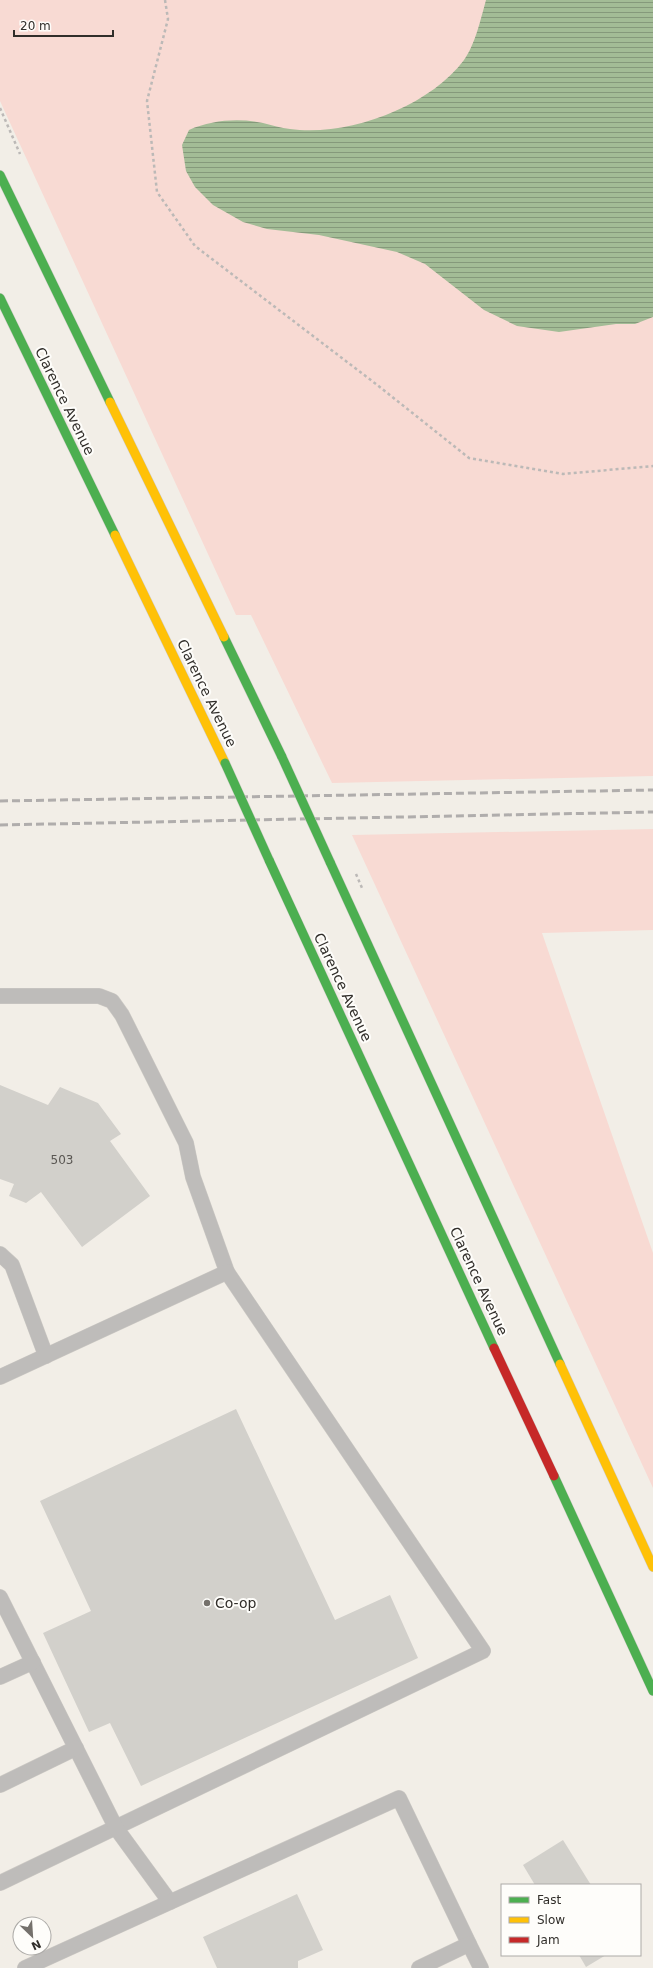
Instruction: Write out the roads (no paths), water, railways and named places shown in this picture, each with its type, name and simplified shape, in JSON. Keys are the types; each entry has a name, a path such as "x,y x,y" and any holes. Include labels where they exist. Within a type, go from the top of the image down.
{"main road":[{"path":"0,175 282,757 653,1567"},
{"name":"Clarence Avenue","path":"0,298 225,763 653,1691"}],"lane":[{"path":"0,996 99,996 112,1001 122,1015 186,1143 194,1177 227,1272 484,1650 0,1883"},
{"path":"0,1254 12,1265 46,1356"},
{"path":"0,1377 227,1272"},
{"path":"0,1597 116,1828 170,1902"},
{"path":"0,1676 33,1662"},
{"path":"0,1785 76,1748"},
{"path":"25,1968 400,1798 481,1968"},
{"path":"419,1968 469,1944"}],"railway":[{"path":"0,801 653,790"},
{"path":"0,825 653,812"}],"place":[{"name":"Co-op","path":"207,1603"}]}
